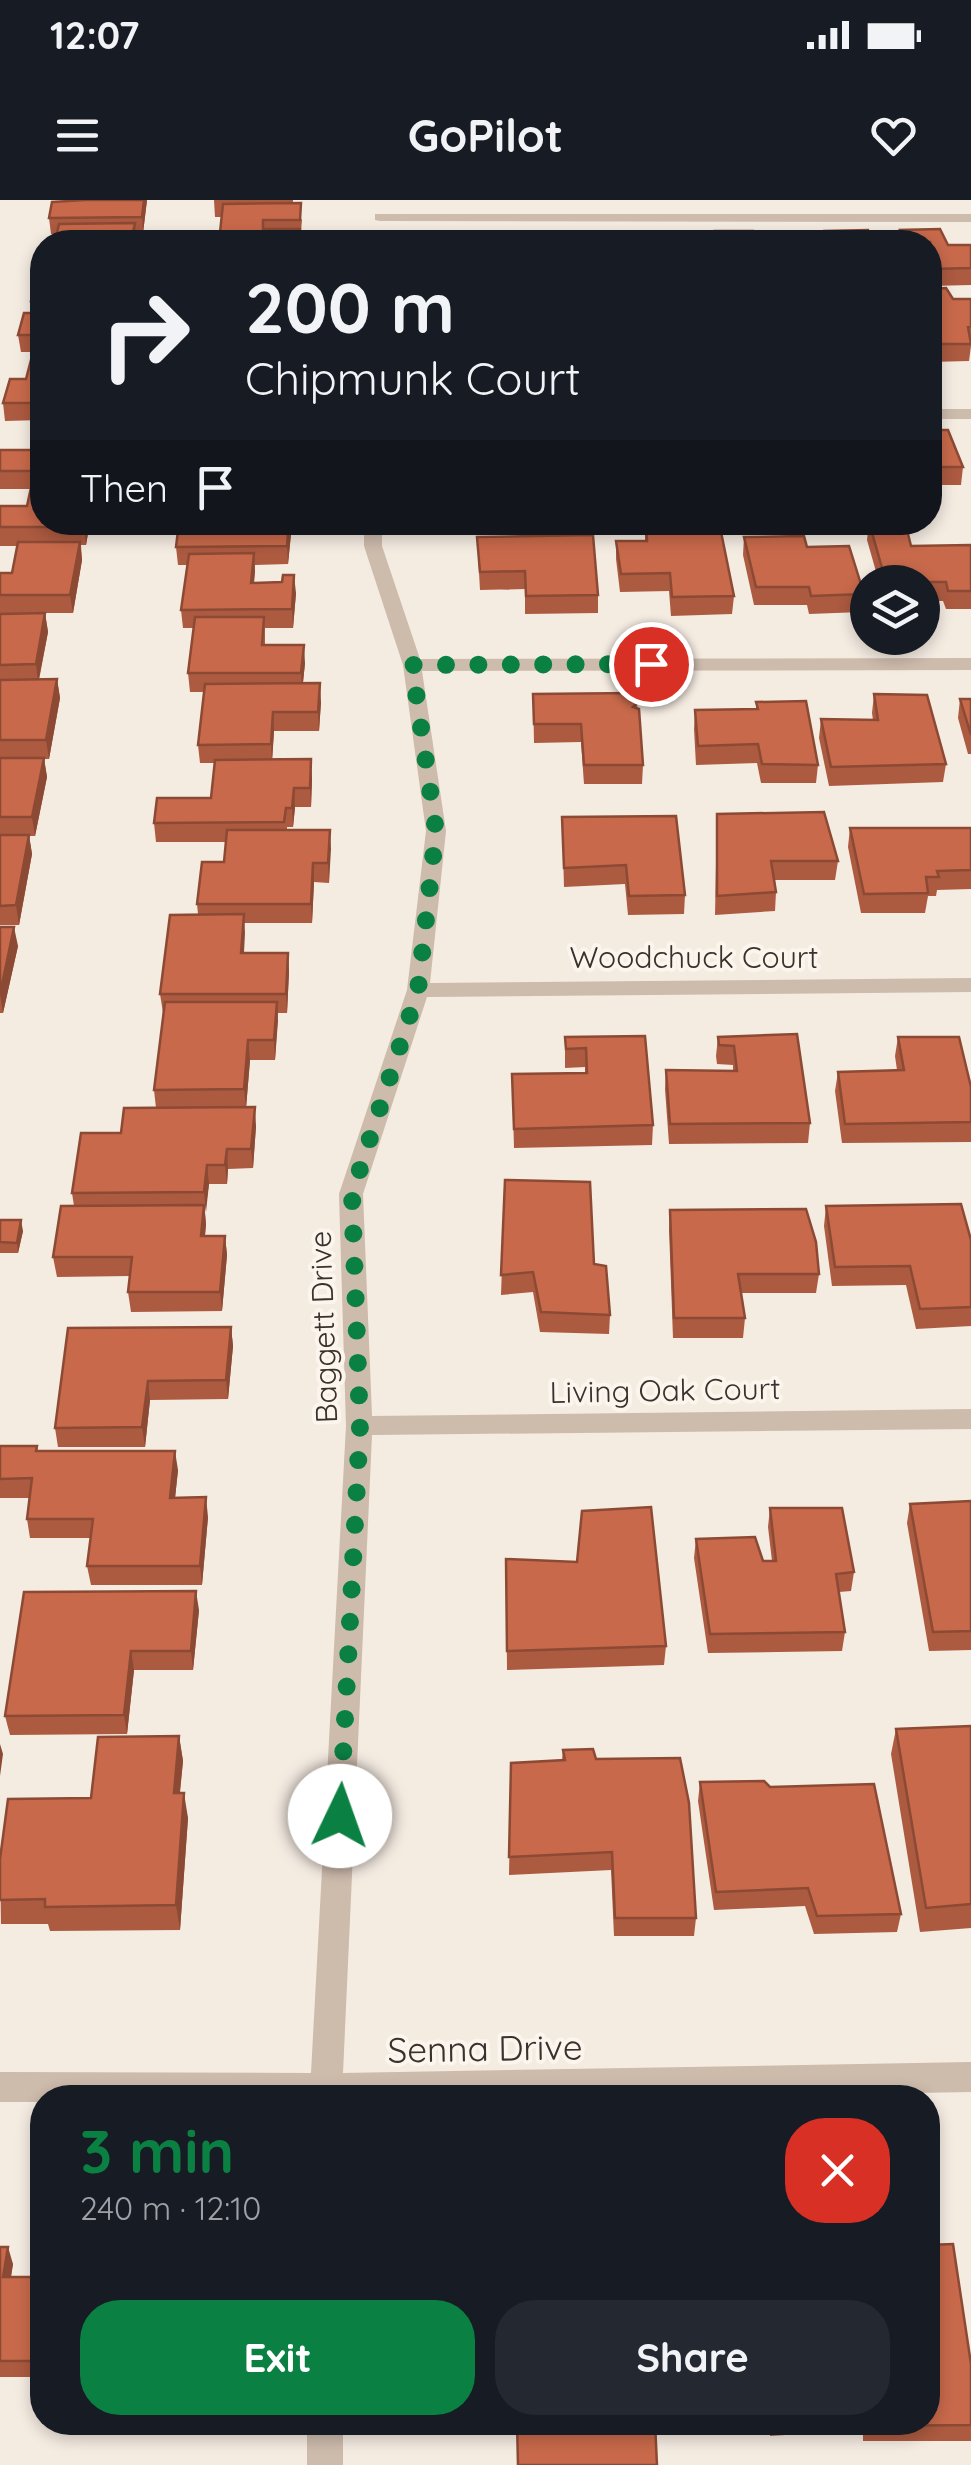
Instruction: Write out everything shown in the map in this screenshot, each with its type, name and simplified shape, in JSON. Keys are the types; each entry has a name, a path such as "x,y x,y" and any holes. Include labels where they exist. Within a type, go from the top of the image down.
{"street":[{"path":"387,200 380,224 971,218"},
{"path":"942,414 971,414"},
{"name":"Baggett Drive","path":"326,2085 360,1426 352,1194 418,990 436,831 412,665 373,546 373,535"},
{"path":"412,665 971,664"},
{"name":"Woodchuck Court","path":"418,990 971,985"},
{"name":"Living Oak Court","path":"360,1426 971,1419"},
{"name":"Senna Drive","path":"648,2085 971,2077"},
{"name":"Senna Drive","path":"0,2087 30,2088"},
{"path":"326,2435 326,2465"}],"building":[{"path":"144,200 142,217 49,218 52,202"},
{"path":"301,203 300,220 263,220 263,229 300,230 220,230 223,204"},
{"path":"135,223 134,230 58,230 59,224"},
{"path":"942,233 948,245 971,245 971,268 942,269"},
{"path":"942,288 953,299 971,299 971,344 942,344"},
{"path":"24,313 30,313 30,335 18,335"},
{"path":"30,364 30,403 3,403 10,379 26,379"},
{"path":"942,430 948,430 963,467 942,467"},
{"path":"0,450 30,450 30,471 0,471"},
{"path":"30,492 30,527 0,527 0,506 27,506"},
{"path":"177,535 288,535 287,546 176,547"},
{"path":"593,535 598,595 526,596 525,571 480,572 477,537"},
{"path":"647,535 722,535 734,596 672,597 670,573 621,574 616,541 647,541"},
{"path":"873,535 908,535 911,546 971,545 971,591 948,591 946,582 940,582 940,565 881,565"},
{"path":"804,536 807,547 849,546 855,565 850,565 850,595 811,596 809,587 756,587 744,537"},
{"path":"18,542 80,542 70,595 0,595 0,573 12,573"},
{"path":"254,553 251,583 282,582 283,575 294,575 292,609 181,610 189,554"},
{"path":"45,613 36,664 0,665 0,614"},
{"path":"195,617 264,617 262,645 304,645 301,673 188,673"},
{"path":"57,679 46,740 0,740 0,680"},
{"path":"320,683 318,712 273,712 271,744 198,745 205,684"},
{"path":"634,693 643,765 584,765 581,724 534,724 533,694"},
{"path":"874,694 927,695 946,764 831,767 821,719 878,720"},
{"path":"960,699 971,699 971,735"},
{"path":"806,701 818,765 762,764 758,744 698,746 695,710 758,709 756,702"},
{"path":"0,758 44,758 32,817 0,817"},
{"path":"311,759 310,788 294,788 292,808 286,808 284,822 154,823 157,798 211,798 215,760"},
{"path":"824,812 838,861 771,861 776,892 717,896 717,814"},
{"path":"676,816 685,895 629,896 626,865 564,868 562,817"},
{"path":"850,828 971,828 971,870 937,871 939,877 926,877 928,893 864,894"},
{"path":"227,830 330,830 328,863 313,863 311,904 197,904 202,862 224,862"},
{"path":"0,835 29,835 16,905 0,906"},
{"path":"244,914 241,953 288,953 286,994 160,994 170,915"},
{"path":"0,927 14,927 0,994"},
{"path":"165,1002 277,1002 274,1040 248,1040 244,1089 154,1090"},
{"path":"797,1034 810,1123 670,1124 666,1070 737,1071 734,1046 719,1045 718,1037"},
{"path":"645,1036 653,1125 514,1129 512,1074 587,1073 586,1048 566,1049 565,1037"},
{"path":"898,1037 959,1037 971,1087 971,1122 845,1124 838,1072 904,1070"},
{"path":"255,1107 251,1149 227,1149 225,1165 207,1165 204,1192 72,1193 81,1133 121,1133 124,1108"},
{"path":"505,1180 590,1182 594,1264 606,1266 610,1315 541,1312 533,1272 501,1275"},
{"path":"961,1204 971,1240 971,1307 920,1309 910,1266 835,1267 826,1206"},
{"path":"204,1205 201,1236 225,1236 220,1292 128,1292 132,1257 53,1257 61,1206"},
{"path":"806,1209 816,1242 819,1274 738,1274 745,1318 674,1318 670,1210"},
{"path":"0,1220 21,1220 17,1243 0,1242"},
{"path":"231,1327 226,1380 148,1381 142,1427 55,1428 68,1328"},
{"path":"0,1446 37,1446 36,1451 175,1451 170,1498 206,1497 200,1566 87,1566 93,1519 27,1519 32,1478 0,1479"},
{"path":"971,1501 971,1631 933,1632 910,1504"},
{"path":"651,1507 666,1646 507,1651 506,1559 577,1562 582,1511"},
{"path":"770,1508 842,1508 854,1572 836,1574 845,1632 710,1634 696,1539 755,1537 763,1561 776,1561"},
{"path":"196,1591 191,1651 131,1651 124,1715 5,1716 24,1592"},
{"path":"971,1726 971,1904 926,1908 896,1729"},
{"path":"179,1736 174,1793 184,1793 176,1905 45,1907 45,1899 0,1900 0,1859 8,1799 91,1798 98,1737"},
{"path":"593,1749 596,1759 680,1758 689,1803 696,1918 615,1918 612,1852 509,1857 511,1763 565,1760 563,1750"},
{"path":"764,1781 770,1787 874,1784 901,1914 817,1916 808,1888 716,1892 700,1782"},
{"path":"953,2244 971,2364 971,2425 940,2425 940,2245"},
{"path":"0,2247 8,2247 3,2277 30,2277 30,2361 0,2361"},
{"path":"517,2435 656,2435 657,2465 518,2465"}],"route":[{"path":"340,1816 360,1426 352,1194 418,990 436,831 412,665 651,664"}]}
